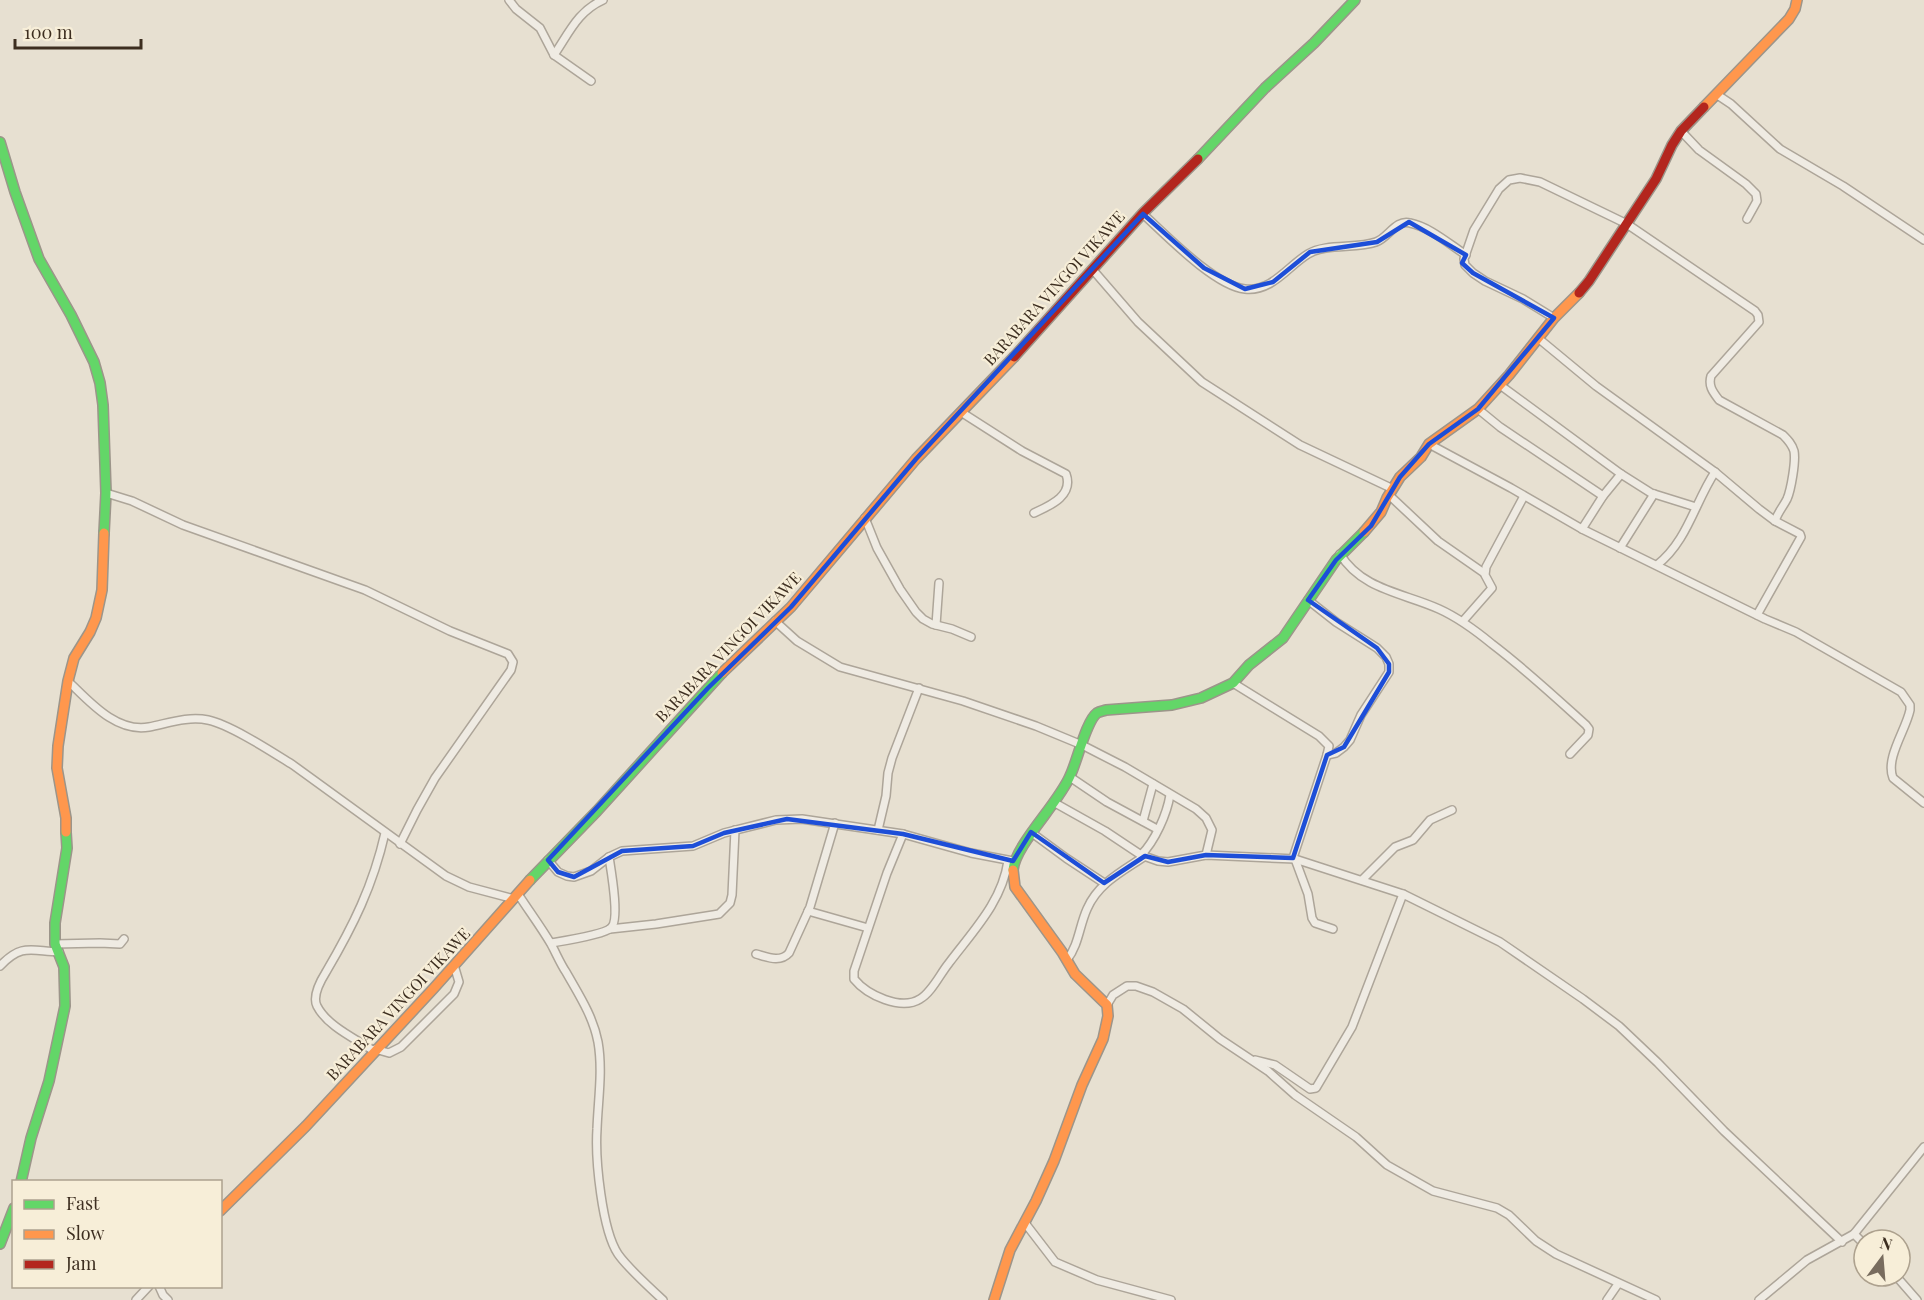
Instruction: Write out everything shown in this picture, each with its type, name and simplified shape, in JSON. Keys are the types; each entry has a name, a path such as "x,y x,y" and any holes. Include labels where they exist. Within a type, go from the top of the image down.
{"street":[{"path":"509,0 516,9 540,28 554,56 591,81"},
{"path":"554,56 583,12 603,0"},
{"name":"BARABARA VINGOI VIKAWE","path":"222,1209 306,1126 548,860 597,811 708,687 791,607 865,518 1143,214 1265,88 1322,35 1355,0"},
{"path":"903,834 856,962 854,979 868,992 899,1003 921,999 978,926 1006,876 1010,861 1055,803 1070,777 1085,731 1097,713 1117,708 1172,705 1201,699 1233,683 1249,665 1283,638 1340,554 1371,526 1400,477 1421,457 1429,444 1478,410 1554,318 1571,303 1589,281 1656,179 1681,131 1790,19 1797,0"},
{"path":"1716,94 1731,104 1780,149 1843,186 1924,240"},
{"path":"1681,131 1699,150 1746,184 1756,194 1757,201 1747,219"},
{"path":"0,142 39,259 71,315 94,362 103,405 106,493 104,568 99,605 90,632 74,658 68,681 57,757 58,785 66,818 67,848 57,899 55,923 57,948 64,967 65,1006 22,1180"},
{"path":"1554,318 1473,273 1465,265 1474,230 1499,189 1509,180 1520,178 1540,182 1628,224 1755,310 1759,322 1711,376 1710,383 1719,399 1783,435 1791,444 1794,455 1789,494 1778,511 1775,521"},
{"path":"1143,214 1204,268 1234,287 1245,289 1258,288 1273,282 1310,252 1377,242 1403,222 1422,227 1466,255"},
{"path":"1093,270 1138,321 1202,382 1300,445 1391,492 1438,541 1484,573 1492,588 1463,621"},
{"path":"1538,338 1596,386 1715,472 1775,521 1798,532 1801,537 1757,615"},
{"path":"1500,385 1621,474 1654,494 1696,507"},
{"path":"1478,410 1603,496"},
{"path":"961,412 1022,451 1066,474 1068,483 1062,497 1052,505 1034,513"},
{"path":"1429,444 1582,529 1796,632 1900,692 1910,705 1910,710 1891,762 1891,772 1893,778 1924,803"},
{"path":"1657,565 1674,550 1715,472"},
{"path":"1582,529 1603,496 1621,474"},
{"path":"106,493 132,501 183,525 365,590 450,631 511,657 513,662 511,670 435,778 400,844"},
{"path":"1620,548 1654,494"},
{"path":"1484,573 1524,496"},
{"path":"865,518 877,548 900,589 923,619 971,638"},
{"path":"1340,554 1352,570 1365,579 1388,591 1437,608 1463,621 1514,661 1589,729 1588,735 1570,754"},
{"path":"936,625 939,583"},
{"path":"1308,600 1343,627 1377,648 1389,664 1389,672 1361,715 1350,740 1336,753 1327,755"},
{"path":"775,621 797,641 840,667 999,712 1082,745 1125,767 1196,809 1206,818 1212,830 1206,855"},
{"path":"68,681 103,712 125,726 147,727 184,719 197,719 226,727 293,765 446,876 469,887 516,896 551,943 582,999 593,1025 598,1044 600,1097 596,1130 598,1176 613,1243 628,1266 663,1300"},
{"path":"1233,683 1319,736 1329,746 1294,859 1308,894 1312,918 1315,923 1333,929"},
{"path":"878,830 892,758 920,688"},
{"path":"1070,777 1107,802 1157,829"},
{"path":"1143,821 1153,784"},
{"path":"1067,960 1076,946 1088,906 1104,883 1143,855 1168,808 1170,795"},
{"path":"1055,803 1143,855 1168,862 1206,855 1294,859 1403,894 1500,942 1619,1026 1724,1131 1842,1242"},
{"path":"1362,880 1395,848 1413,840 1430,820 1452,810"},
{"path":"548,860 558,872 574,877 591,871 609,857 622,851 693,846 724,833 787,819 835,823 903,834 1010,861"},
{"path":"756,954 777,959 786,957 791,949 808,911 835,823"},
{"path":"551,943 610,929 719,914 730,903 732,895 735,830"},
{"path":"386,833 372,883 323,977 315,999 316,1004 327,1018 375,1050 389,1053 401,1047 454,994 459,982 454,965"},
{"path":"1032,833 1104,883"},
{"path":"609,857 615,920 610,929"},
{"path":"1010,861 1015,887 1075,974 1107,1005"},
{"path":"1253,1060 1275,1065 1310,1089 1316,1088 1352,1027 1403,894"},
{"path":"808,911 868,928"},
{"path":"0,966 11,955 24,949 100,943 117,945 124,939"},
{"path":"994,1300 1010,1250 1054,1161 1082,1085 1103,1040 1108,1016 1107,1005 1113,995 1127,986 1136,986 1153,992 1183,1010 1220,1039 1253,1060 1295,1095 1356,1137 1387,1165 1433,1191 1497,1208 1509,1215 1536,1241 1550,1250 1656,1300"},
{"path":"1859,1228 1924,1147"},
{"path":"0,1244 12,1213"},
{"path":"1025,1223 1056,1262 1097,1280 1171,1300"},
{"path":"1759,1300 1807,1260 1852,1235"},
{"path":"1607,1300 1618,1284"},
{"path":"136,1300 148,1288"},
{"path":"1906,1288 1917,1300"}],"highlighted area":[{"path":"1143,214 1204,268 1245,289 1273,282 1310,252 1377,242 1409,222 1466,255 1462,263 1473,273 1554,318 1478,409 1429,444 1400,477 1371,526 1336,560 1308,600 1377,648 1389,664 1389,672 1344,747 1327,755 1293,858 1206,855 1168,862 1145,856 1104,883 1031,832 1013,861 903,834 787,819 724,833 693,846 622,851 574,877 558,872 548,860 708,688 791,607 916,459"}],"traffic: fast":[{"path":"1198,159 1265,88 1314,43 1355,0"},
{"path":"0,142 39,259 71,315 94,362 100,383 106,493 104,533"},
{"path":"1013,870 1021,849 1064,787 1073,770 1089,724 1097,713 1106,710 1172,705 1201,698 1233,683 1249,665 1283,638 1336,560 1364,532"},
{"path":"530,880 597,811 722,673"},
{"path":"21,1180 31,1138 49,1081 65,1006 64,967 55,944 55,923 67,848 66,832"},
{"path":"0,1244 12,1213"}],"traffic: slow":[{"path":"1704,107 1789,19 1797,0"},
{"path":"1364,532 1381,512 1400,477 1421,457 1429,444 1478,409 1509,375 1554,318 1579,293"},
{"path":"722,673 791,607 916,459 1014,357"},
{"path":"66,832 66,818 57,768 58,746 74,658 96,618 102,590 104,533"},
{"path":"994,1300 1010,1250 1054,1161 1082,1085 1103,1039 1108,1016 1107,1005 1075,974 1015,887 1013,870"},
{"path":"222,1209 306,1126 530,880"}],"traffic: jam":[{"path":"1579,293 1656,179 1681,131 1704,107"},
{"path":"1014,357 1143,213 1198,159"}]}
